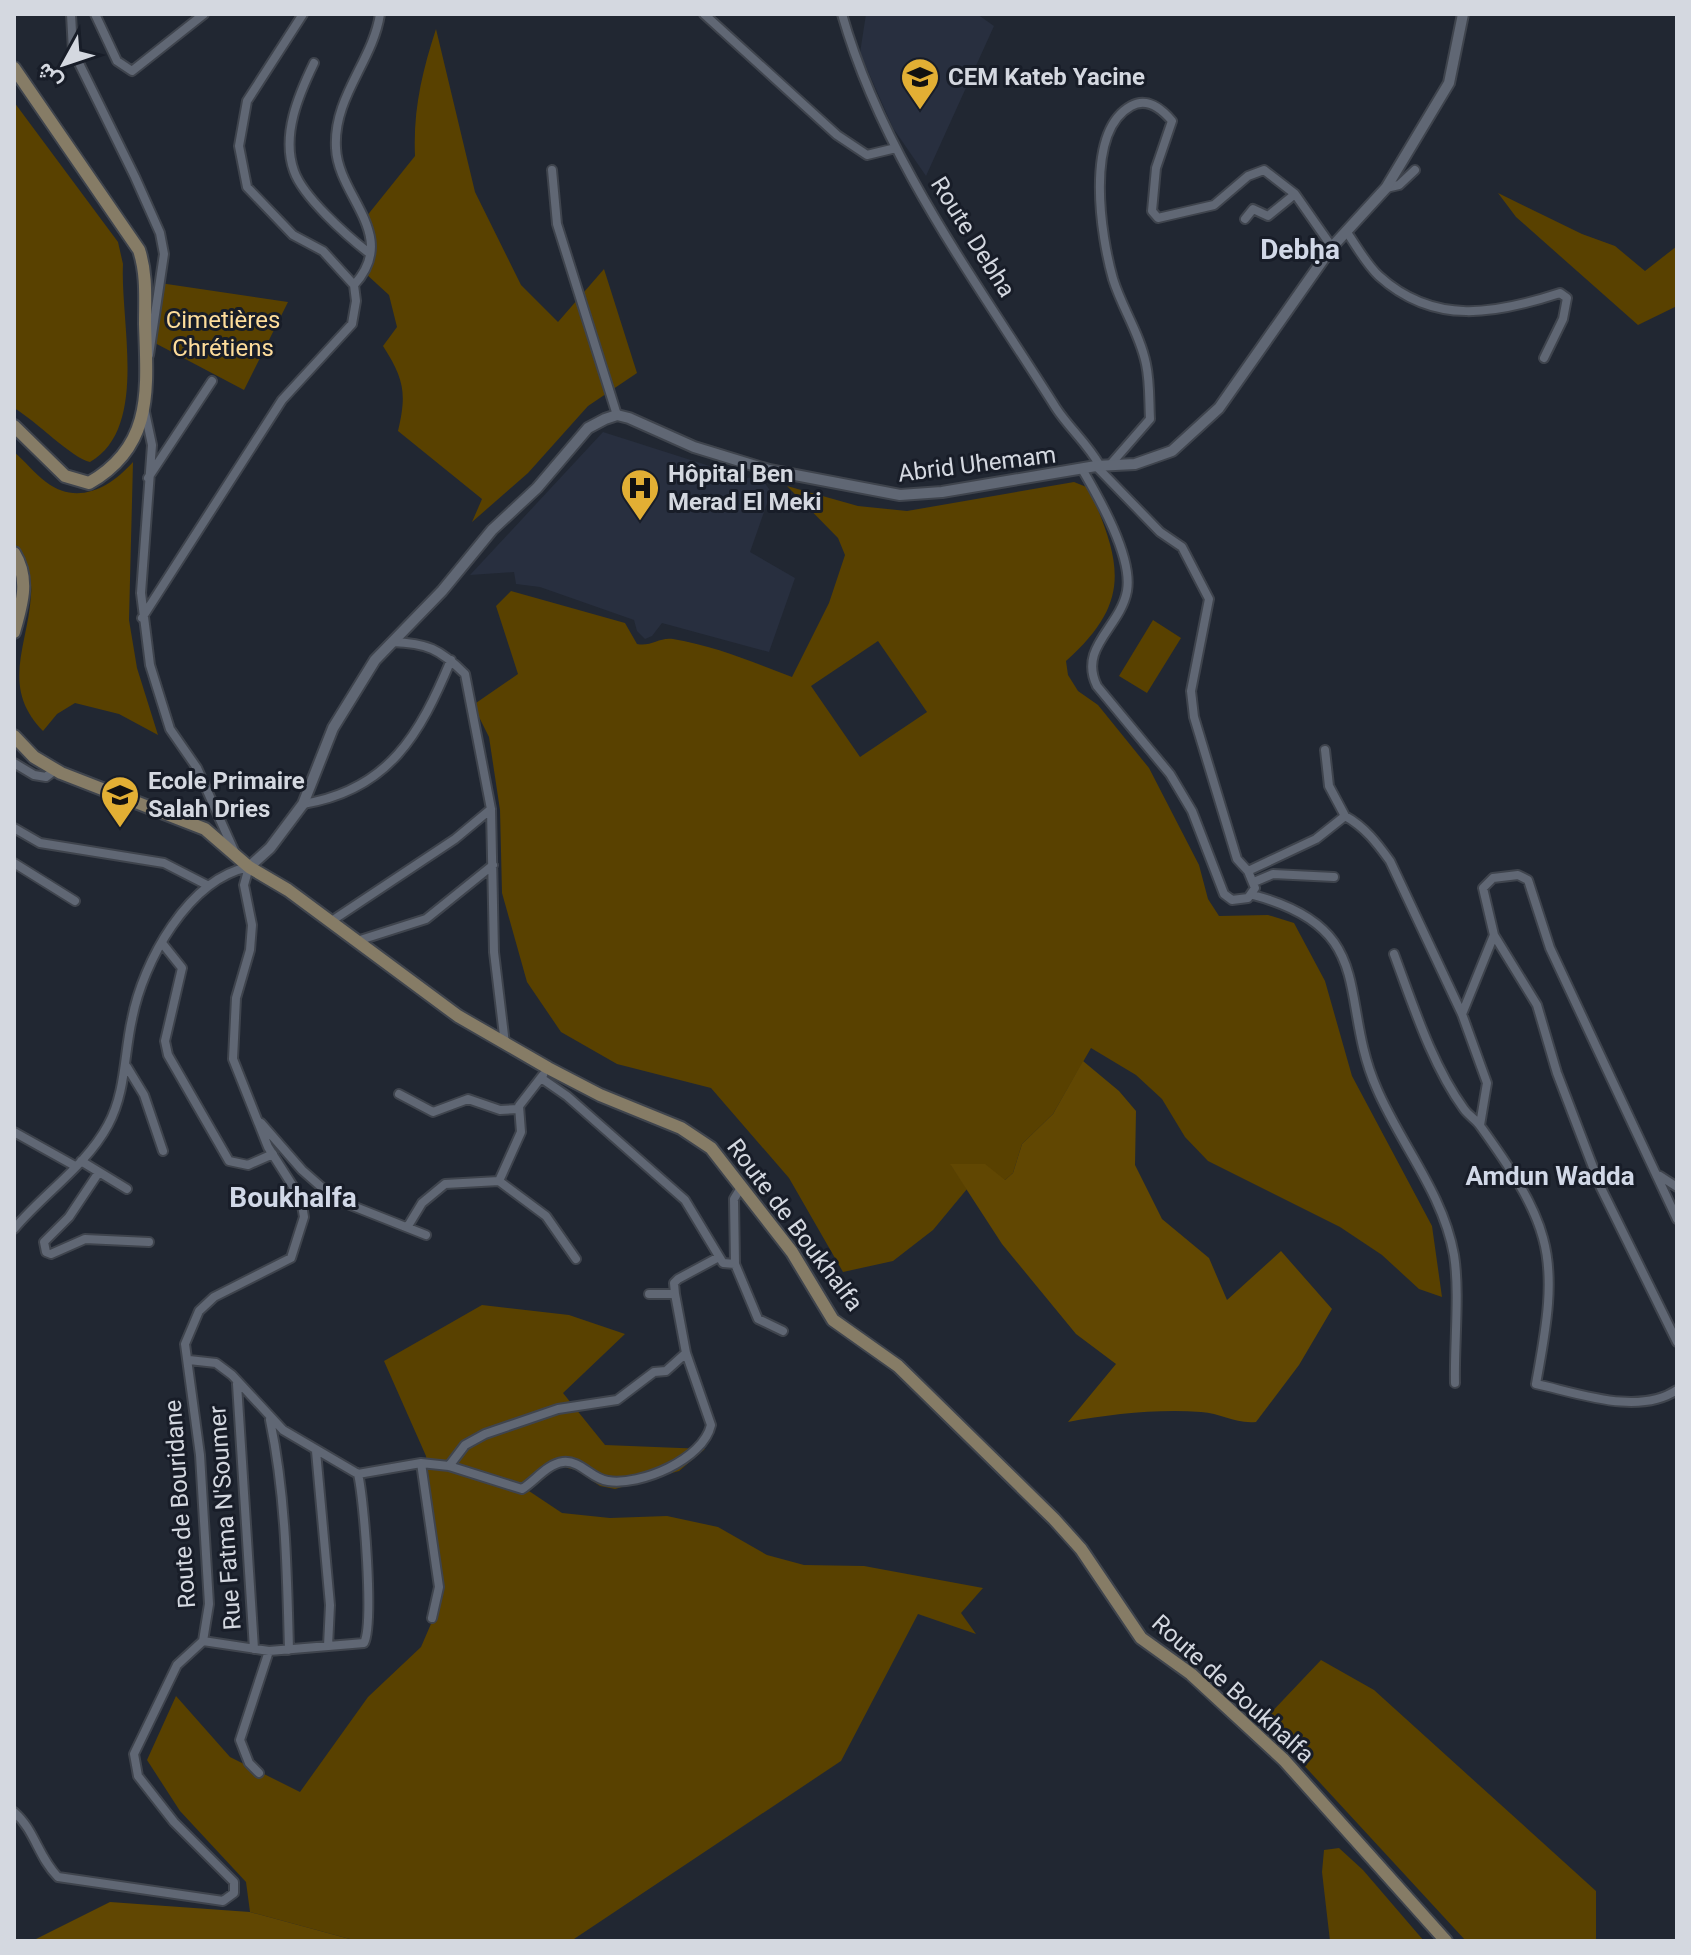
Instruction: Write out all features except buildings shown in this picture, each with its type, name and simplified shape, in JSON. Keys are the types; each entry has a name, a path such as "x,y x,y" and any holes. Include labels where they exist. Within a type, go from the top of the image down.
{"main road":[{"path":"14,68 139,250 145,278 147,363 145,412 136,435 121,459 89,483 65,476 14,426"},
{"path":"14,553 25,585 14,632"},
{"name":"Route de Boukhalfa","path":"14,736 34,757 55,770 190,821 218,839 249,867 357,941 458,1016 544,1073 690,1133 711,1148 792,1252 833,1320 898,1366 1054,1519 1081,1549 1141,1638 1191,1674 1284,1760 1446,1941"}],"street":[{"path":"71,14 73,51 135,177 164,254 147,363"},
{"path":"95,14 117,61 132,71 204,14"},
{"path":"142,618 282,400 352,324 356,301 354,285 323,251 293,235 247,187 239,146 247,101 303,14"},
{"path":"354,285 365,273 369,253 366,217 340,169 336,149 337,118 377,32 380,14"},
{"path":"704,14 837,135 867,155 896,148"},
{"name":"Route Debha","path":"842,14 869,96 896,148 1057,410 1160,532 1182,547 1209,599 1191,691 1194,717 1237,859 1254,882"},
{"name":"Abrid Uhemam","path":"617,415 694,447 769,470 872,493 942,492 1102,466 1135,464 1172,451 1219,408 1332,247 1386,188 1449,83 1463,14"},
{"path":"314,63 294,105 294,172 342,232 369,253"},
{"path":"1102,466 1150,419 1146,364 1112,276 1102,209 1100,162 1107,137 1119,116 1132,105 1149,103 1164,111 1172,121 1156,168 1152,211 1158,218 1214,205 1248,176 1264,170 1295,194 1332,247"},
{"path":"14,1229 78,1164 110,1122 127,1067 132,1017 146,971 162,943 207,885 223,875 249,867 276,841 303,804 333,728 375,660 442,591 492,530 537,488 588,428 617,415 557,224 552,170"},
{"path":"1386,188 1399,185 1415,170"},
{"path":"1245,219 1253,209 1268,216 1295,194"},
{"path":"1346,231 1377,273 1403,295 1443,310 1502,311 1560,293 1567,298 1563,319 1544,358"},
{"path":"148,478 212,381"},
{"path":"145,412 152,445 142,618 161,706 170,729 197,768 237,858"},
{"path":"1082,469 1114,532 1128,588 1123,606 1093,653 1089,670 1097,686 1170,774 1192,811 1224,894 1240,901 1253,895 1280,902 1319,924 1347,967 1377,1090 1425,1177 1444,1220 1454,1257 1455,1383"},
{"path":"392,642 425,643 451,660 465,674 491,809 494,952 505,1045"},
{"path":"303,804 332,800 400,757 426,720 451,660"},
{"path":"1325,750 1329,786 1345,816 1358,823 1390,861 1462,1014 1487,1083 1480,1125"},
{"path":"14,763 34,775 46,777 55,770"},
{"path":"330,922 455,839 491,809"},
{"path":"1248,871 1316,839 1345,816"},
{"path":"14,828 40,843 164,863 207,885"},
{"path":"14,863 75,901"},
{"path":"357,941 426,919 493,865"},
{"path":"162,943 182,968 165,1041 168,1055 229,1161 248,1165 273,1154 233,1059 236,998 251,938 244,885 249,867"},
{"path":"1253,895 1254,882 1273,874 1334,877"},
{"path":"1677,1219 1660,1176 1550,948 1528,880 1518,875 1493,878 1483,888 1494,935 1537,1005 1557,1073 1601,1188 1677,1342"},
{"path":"1462,1014 1494,935"},
{"path":"1394,954 1420,1023 1465,1110 1480,1125 1517,1182 1543,1238 1547,1314 1536,1384 1624,1400 1651,1400 1677,1390"},
{"path":"127,1067 144,1095 163,1151"},
{"path":"499,1181 521,1132 519,1109 544,1073 685,1200 717,1258 723,1263 735,1264"},
{"path":"399,1094 433,1112 468,1099 500,1110 519,1109"},
{"path":"255,1116 302,1170 335,1199 384,1221 408,1226 426,1235"},
{"path":"14,1132 99,1172 127,1189"},
{"name":"Route de Bouridane","path":"14,1812 27,1823 44,1862 58,1877 223,1901 234,1893 234,1882 174,1822 138,1776 134,1754 177,1665 203,1641 210,1585 185,1344 199,1311 241,1281 277,1268 291,1258 304,1217 301,1199 273,1154"},
{"path":"99,1172 69,1217 42,1247 51,1254 85,1239 149,1242"},
{"path":"1660,1176 1677,1187"},
{"path":"408,1226 422,1203 445,1184 499,1181 546,1216 576,1259"},
{"path":"742,1186 734,1199 735,1264 758,1319 783,1331"},
{"path":"189,1360 216,1363 232,1375 270,1419 316,1451 336,1459 358,1474 421,1463 449,1466 522,1489 549,1467 562,1462 575,1463 600,1480 635,1479 669,1467 691,1454 709,1435 711,1425 686,1353 674,1283 717,1258"},
{"path":"649,1294 675,1294"},
{"path":"449,1466 465,1445 485,1434 558,1409 617,1400 654,1372 666,1371 686,1353"},
{"name":"Rue Fatma N'Soumer","path":"237,1384 254,1649"},
{"path":"270,1419 279,1462 287,1554 289,1650"},
{"path":"316,1451 330,1605 328,1646"},
{"path":"421,1463 439,1587 432,1618"},
{"path":"203,1641 269,1651 353,1647 364,1643 367,1638 364,1531 358,1474"},
{"path":"259,1773 249,1763 240,1740 269,1651"}],"shaded area":[{"name":"CEM Kateb Yacine","path":"866,14 977,14 994,26 926,176 893,128 860,53"},
{"name":"Hôpital Ben Merad El Meki","path":"603,432 747,478 760,476 771,492 750,552 795,578 769,652 662,623 652,636 645,639 637,631 634,620 540,587 516,584 514,572 470,575"},
{"path":"1083,1061 1119,1091 1136,1111 1135,1165 1162,1219 1209,1258 1227,1300 1281,1251 1332,1309 1299,1365 1256,1422 1208,1413 1168,1411 1068,1422 1116,1364 1076,1334 1002,1244 950,1164 985,1164 1005,1180 1013,1173 1022,1144 1053,1114"},
{"path":"110,1902 250,1912 357,1941 32,1941"}],"green space":[{"path":"436,29 475,192 521,285 558,322 604,269 637,373 588,406 528,473 472,522 482,499 398,431 402,387 383,346 397,327 389,295 365,273 369,254 366,217 415,156 415,123 420,91"},
{"path":"14,102 118,242 123,264 128,372 126,400 120,425 108,446 90,462 74,454 14,408"},
{"path":"1498,193 1582,234 1615,246 1645,271 1677,246 1677,306 1638,325 1516,217"},
{"name":"Cimetières Chrétiens","path":"160,283 288,302 244,390 153,342"},
{"path":"14,452 46,482 69,493 92,491 104,486 133,462 129,620 137,668 158,735 119,714 75,703 57,714 43,731 30,715 23,698 20,666 31,586 29,573 13,537"},
{"path":"1074,482 1089,488 1108,538 1115,580 1111,600 1102,619 1066,661 1068,675 1078,691 1098,705 1149,768 1199,865 1208,899 1219,916 1268,915 1294,923 1325,981 1352,1076 1432,1226 1442,1297 1419,1289 1382,1255 1340,1227 1208,1161 1185,1137 1162,1099 1136,1075 1091,1048 1053,1114 1022,1144 1013,1173 1005,1180 951,1165 967,1189 933,1230 893,1261 843,1272 789,1178 711,1088 617,1064 561,1032 527,982 502,893 500,810 489,737 473,705 518,674 496,606 511,591 625,623 637,644 668,639 689,642 792,677 829,603 845,555 838,538 787,486 858,506 907,511","holes":["878,641 927,712 860,757 811,686"]},
{"path":"1153,620 1181,638 1147,693 1119,676"},
{"path":"482,1305 569,1315 625,1334 563,1393 605,1445 705,1449 679,1471 615,1489 600,1486 576,1470 559,1466 529,1491 562,1513 610,1518 667,1516 718,1527 767,1555 804,1565 864,1566 983,1588 961,1613 976,1634 918,1614 841,1761 571,1941 357,1941 250,1912 246,1882 180,1811 147,1760 176,1696 230,1757 300,1792 368,1697 421,1647 443,1596 426,1456 384,1361"},
{"path":"1321,1660 1374,1690 1596,1891 1596,1941 1466,1941 1263,1721"},
{"path":"1339,1848 1363,1870 1424,1941 1330,1941 1322,1872 1324,1850"}],"place":[{"name":"CEM Kateb Yacine","path":"920,111"},
{"name":"Hôpital Ben Merad El Meki","path":"640,522"},
{"name":"Ecole Primaire Salah Dries","path":"120,829"}],"district":[{"name":"Debḥa","path":"1300,249"},
{"name":"Amdun Wadda","path":"1550,1176"},
{"name":"Boukhalfa","path":"293,1197"}]}
